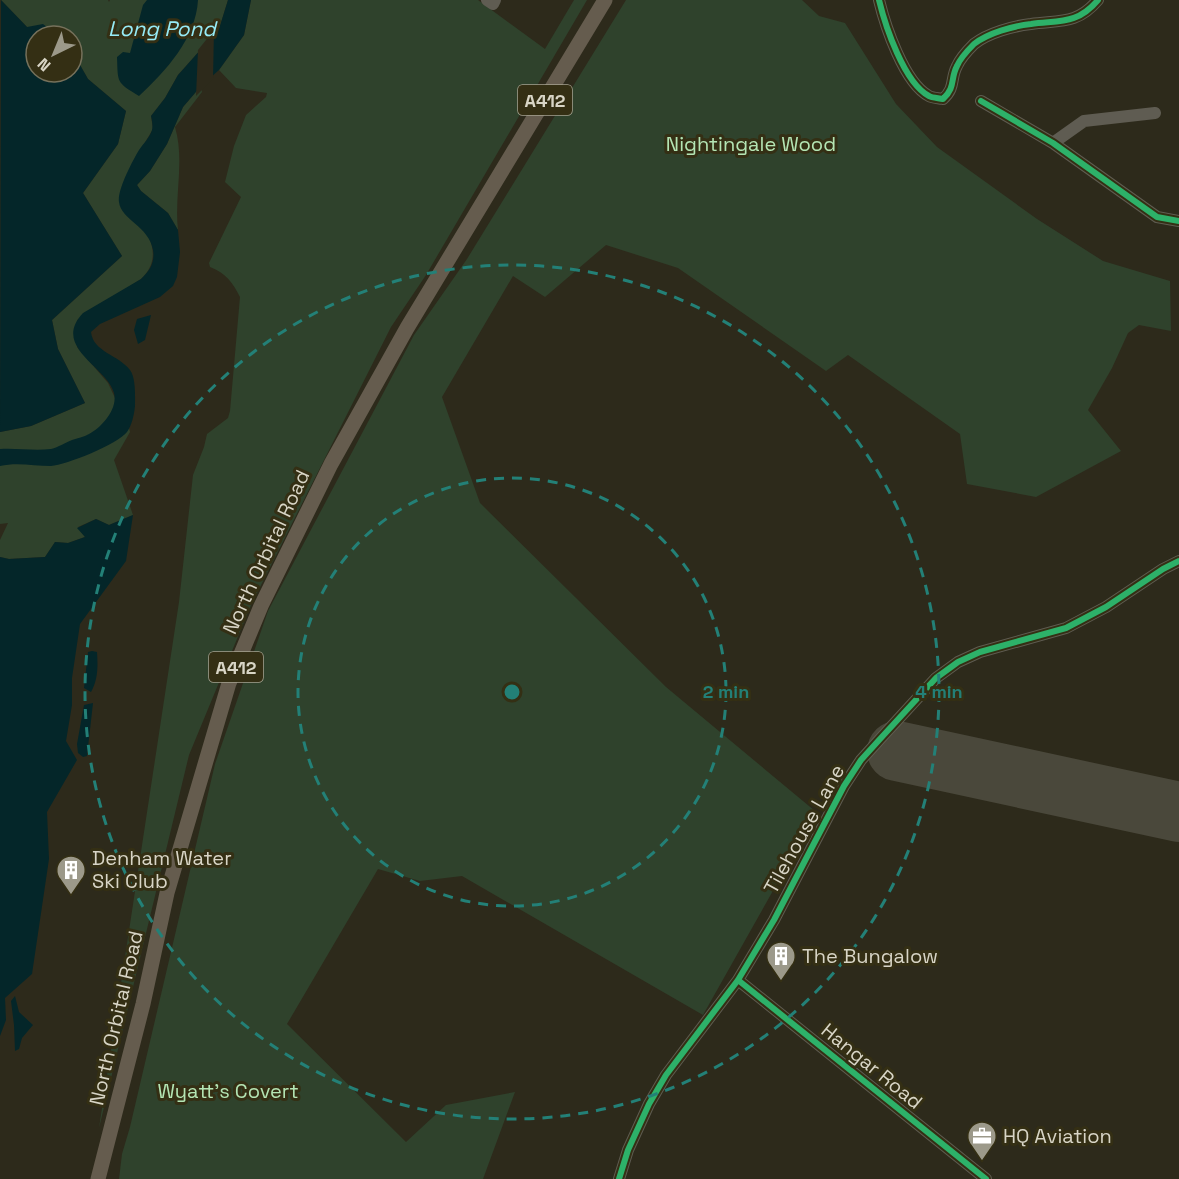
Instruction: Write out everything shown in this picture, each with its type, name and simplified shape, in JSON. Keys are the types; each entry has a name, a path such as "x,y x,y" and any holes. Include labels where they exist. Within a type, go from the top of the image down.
{"main road":[{"name":"North Orbital Road","path":"98,1179 135,1038 167,894 230,682 261,606 331,464 407,328 605,0"}],"street":[{"path":"487,0 493,4 495,0"},
{"path":"879,0 892,44 914,81 929,96 943,99 951,91 956,66 974,44 994,34 1030,24 1064,22 1090,10 1098,0"},
{"path":"981,101 1053,143 1157,217 1179,221"},
{"path":"1053,143 1084,121 1155,113"},
{"name":"Tilehouse Lane","path":"619,1179 627,1150 660,1084 738,980 774,920 844,786 861,760 936,678 958,662 980,652 1050,633 1082,621 1163,568 1179,561"},
{"name":"Hangar Road","path":"738,980 986,1179"}],"green space":[{"path":"1,0 108,0 109,2 110,0 228,0 219,29 178,75 151,116 153,129 132,164 153,252 149,269 141,279 77,320 77,347 108,383 129,428 130,432 114,460 133,515 109,525 96,519 78,527 85,537 68,543 55,542 45,557 9,559 0,557 0,540 8,523 0,524 0,432 31,426 85,403 58,349 52,320 122,256 83,193 118,144 126,111 88,79 84,72 84,24 24,24"},
{"path":"251,0 478,0 545,49 574,0 587,0 426,275 391,327 251,605 189,755 99,1128 179,602 193,475 207,434 228,418 230,411 240,297 228,279 210,267 209,263 241,197 225,182 234,146 246,115 266,97 267,93 236,88 219,70 244,35"},
{"path":"626,0 802,0 819,16 845,23 896,104 937,147 1037,219 1103,261 1170,281 1171,331 1139,325 1128,333 1112,368 1088,410 1121,451 1036,497 967,484 960,434 848,355 826,371 678,268 606,245 545,297 513,276 442,397 480,503 666,687 815,811 810,825 703,1015 462,876 420,881 378,869 287,1024 406,1142 446,1105 515,1092 483,1179 119,1179 122,1154 215,764 268,611 414,335 467,259"},
{"path":"201,86 202,92 175,127 179,153 178,230 168,213 137,185 150,171 167,144 183,107"}],"water":[{"path":"1,0 24,24 24,84 84,84 84,72 88,79 126,111 118,144 83,193 122,256 52,320 58,349 85,403 31,426 0,432"},
{"name":"Long Pond","path":"147,0 198,0 192,28 186,40 169,65 139,96 120,81 117,57 123,52 130,53 143,5"},
{"path":"228,0 251,0 244,35 219,70 183,107 167,144 150,171 137,185 168,213 178,230 180,252 177,277 173,286 160,297 100,324 91,332 93,339 101,349 125,365 132,373 135,406 130,426 122,437 68,462 51,466 19,464 0,466 0,449 54,448 94,431 104,422 114,405 114,393 109,383 77,346 73,336 75,325 83,313 141,279 151,266 153,250 150,242 121,208 120,190 133,161 151,133 151,116 178,75 219,29"},
{"path":"151,315 145,340 138,344 134,330 137,319"},
{"path":"133,515 126,561 80,624 66,741 77,760 47,812 49,859 32,974 5,998 6,1020 0,1036 0,557 9,559 45,557 55,542 68,543 85,537 77,528 96,519 109,525"},
{"path":"88,652 97,652 97,668 91,692 84,688"},
{"path":"93,703 87,756 83,757 78,753 77,744 84,705"},
{"path":"15,996 19,1012 33,1025 22,1038 19,1049 15,1051 11,1001"}],"pier":[{"path":"214,30 213,79 196,96 198,50"}],"runway":[{"path":"897,751 1179,812"}],"cycle path":[{"path":"879,0 891,38 911,79 929,96 943,99 950,91 958,63 980,40 993,33 1016,26 1075,18 1098,0"},
{"path":"981,101 1053,143 1157,217 1179,221"},
{"path":"619,1179 628,1150 649,1104 666,1075 738,980 774,920 844,786 861,760 880,739 936,678 958,662 980,652 1066,628 1106,607 1179,561"},
{"path":"738,980 986,1179"}],"place":[{"name":"Denham Water Ski Club","path":"71,896"},
{"name":"The Bungalow","path":"781,982"},
{"name":"HQ Aviation","path":"982,1162"}],"park label":[{"name":"Nightingale Wood","path":"751,144"},
{"name":"Wyatt's Covert","path":"228,1091"}]}
